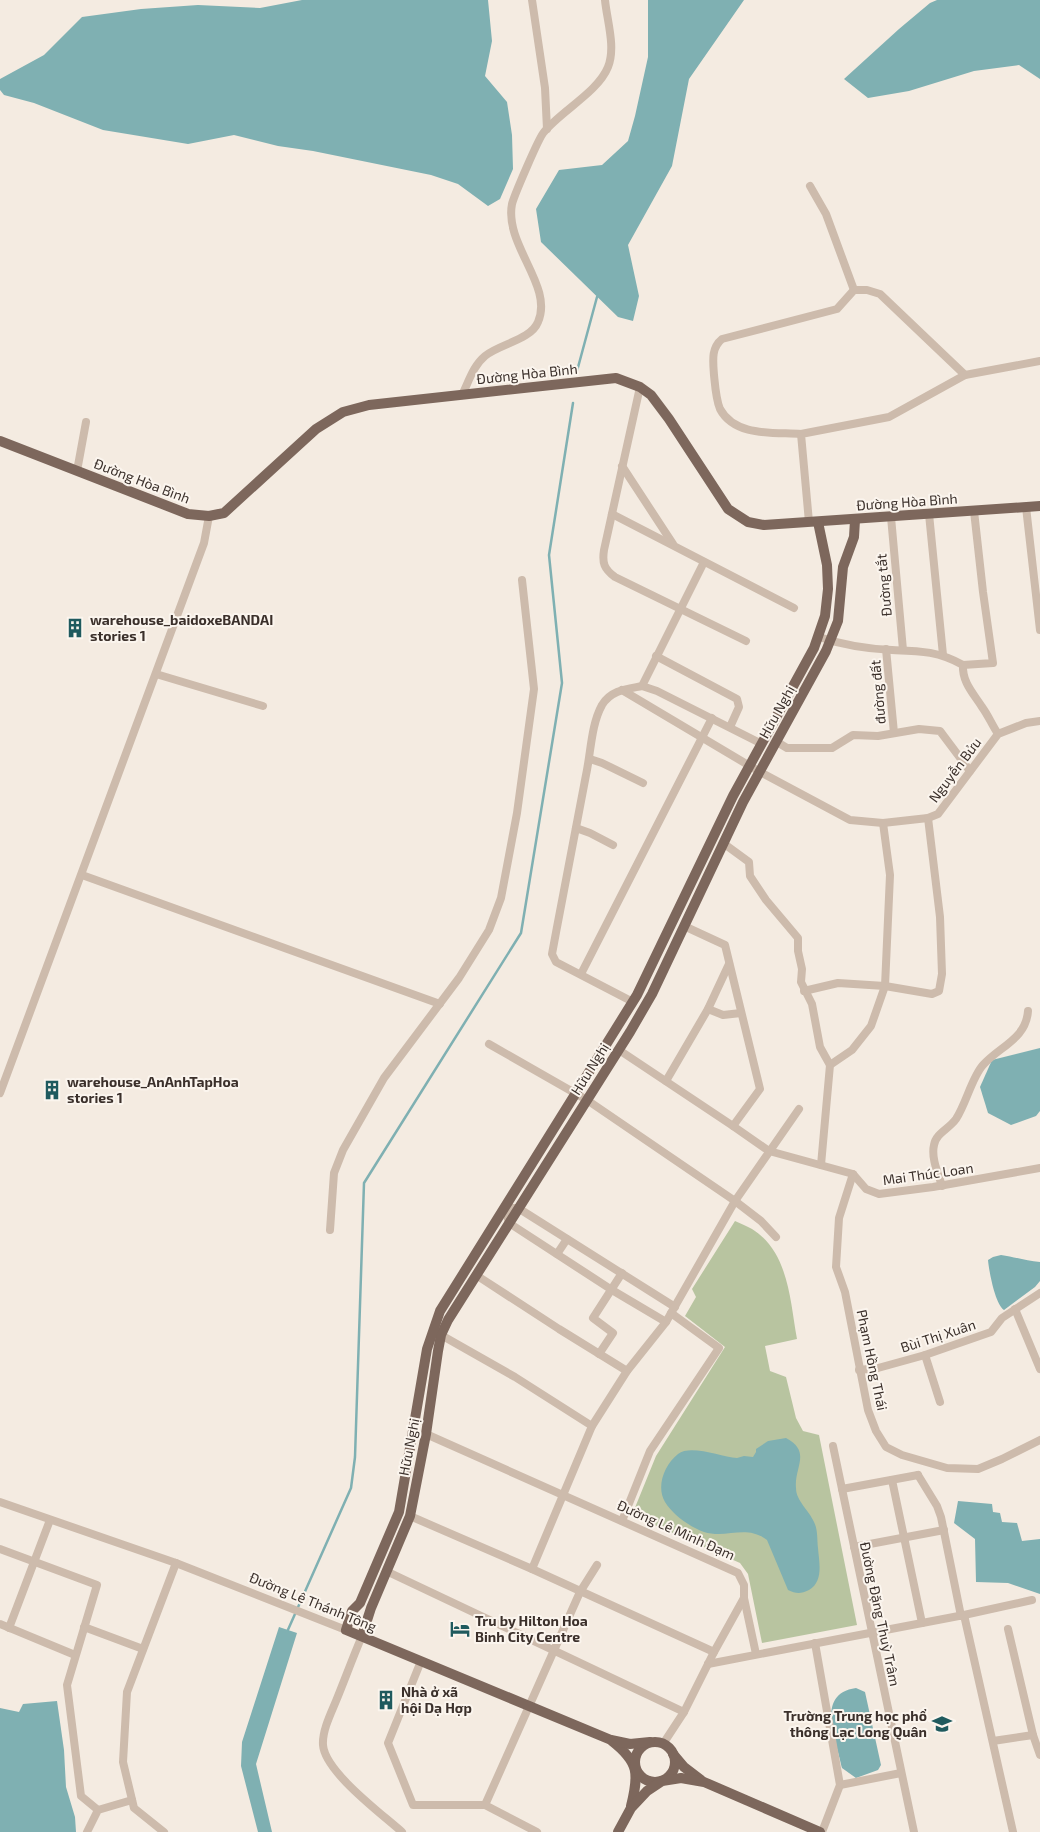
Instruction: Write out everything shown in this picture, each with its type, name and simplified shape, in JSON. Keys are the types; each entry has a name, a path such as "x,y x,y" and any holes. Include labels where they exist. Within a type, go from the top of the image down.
{"main road":[{"name":"Đường Hòa Bình","path":"0,441 188,514 209,516 224,513 316,429 343,412 369,405 616,378 640,387 651,395 669,418 728,509 748,522 764,525 1040,506"},
{"name":"Hữu Nghị","path":"362,1636 410,1516 426,1434 441,1335 448,1320 630,1032 652,994 743,802 826,651 838,621 843,567 854,537 855,520"},
{"name":"Hữu Nghị","path":"346,1630 352,1611 360,1603 399,1512 427,1349 440,1311 633,1002 733,796 819,637 825,616 828,589 827,565 814,522"},
{"path":"619,1026 630,1032"},
{"path":"406,1471 418,1473"},
{"name":"Đường Lê Thánh Tông","path":"346,1630 611,1740 630,1744 650,1742"},
{"name":"Đường Lê Thánh Tông","path":"611,1740 626,1752 635,1768"},
{"path":"631,1808 636,1787 634,1761 639,1749 650,1742 664,1744 684,1768 704,1782 821,1832"},
{"path":"618,1832 631,1808 647,1791 668,1777 674,1766 673,1753"},
{"path":"635,1768 638,1774 649,1782 681,1778 704,1782"}],"street":[{"path":"532,0 545,88 547,129"},
{"path":"462,395 477,364 487,355 529,334 538,325 542,313 542,297 514,234 511,217 512,203 543,132 597,82 607,68 611,53 605,0"},
{"path":"810,186 826,214 854,290"},
{"path":"966,375 880,294 867,290 854,290 837,310 722,338 714,348 715,384 720,408 727,420 744,429 801,434 889,417 966,375 1040,361"},
{"path":"640,387 612,514 603,559 604,565 615,577 746,641"},
{"path":"77,471 86,422"},
{"path":"801,434 814,522"},
{"path":"622,466 674,546"},
{"path":"1026,507 1040,630"},
{"path":"819,637 830,641 886,649 919,650 943,656 963,665 993,663 974,511"},
{"path":"612,514 794,608"},
{"path":"929,514 943,656"},
{"path":"0,1093 204,542 209,516"},
{"name":"Đường tắt","path":"891,517 903,650"},
{"path":"642,686 704,562"},
{"path":"330,1230 334,1173 343,1150 384,1078 459,978 489,930 501,898 514,831 534,689 522,580"},
{"name":"đường đất","path":"886,649 894,733"},
{"path":"656,656 738,699 739,707 730,727"},
{"path":"963,665 963,674 970,691 983,708 998,734"},
{"path":"156,674 263,706"},
{"path":"633,1002 556,962 552,954 590,758 595,721 603,704 611,694 642,686 712,718 762,744"},
{"name":"Nguyễn Bửu","path":"622,690 760,772 850,820 883,823 928,818 938,814 943,810 998,734 1026,723 1040,721"},
{"path":"581,974 712,718"},
{"path":"776,742 787,748 832,748 853,735 878,736 919,729 940,731 970,771"},
{"path":"590,758 643,783"},
{"path":"804,991 838,983 885,986 932,994 937,993 940,988 940,917 928,818"},
{"path":"830,1065 852,1050 871,1026 885,986 890,875 883,823"},
{"path":"576,828 613,845"},
{"path":"723,843 748,862 750,876 766,900 798,938 798,951 802,969 801,982 812,1004 820,1047 830,1065 821,1165"},
{"path":"82,875 440,1004"},
{"path":"684,926 725,945 760,1089 734,1126"},
{"path":"666,1081 708,1009 729,964"},
{"path":"708,1009 724,1015 741,1013"},
{"path":"942,1186 934,1157 935,1140 956,1119 982,1065 1023,1030 1027,1021 1028,1011"},
{"path":"489,1044 587,1100 735,1201 761,1221 776,1237"},
{"path":"618,1050 734,1126 769,1152"},
{"path":"532,1569 592,1426 627,1371 666,1322 735,1201 799,1109"},
{"name":"Mai Thúc Loan","path":"769,1152 853,1174 866,1189 879,1194 942,1186 1040,1168"},
{"name":"Phạm Hồng Thái","path":"853,1174 839,1218 836,1267 845,1292 868,1410 876,1431 886,1447 902,1455 946,1468 978,1468 1002,1459 1040,1440"},
{"path":"622,1521 650,1451 719,1348 673,1310 622,1273 518,1208 505,1208 509,1223 612,1290 666,1322"},
{"path":"557,1254 567,1239"},
{"path":"599,1354 613,1333 593,1318 622,1273"},
{"path":"476,1275 627,1371"},
{"name":"Bùi Thị Xuân","path":"859,1370 878,1368 925,1355 991,1332 1002,1318 1040,1293"},
{"path":"1015,1310 1040,1368"},
{"path":"441,1335 515,1377 592,1426"},
{"path":"925,1355 940,1402"},
{"name":"Đường Lê Minh Đạm","path":"426,1434 738,1573 744,1585 744,1598"},
{"name":"Đường Đặng Thuỳ Trâm","path":"833,1446 914,1832"},
{"path":"918,1475 924,1462"},
{"path":"842,1489 918,1475"},
{"path":"918,1475 937,1506 944,1530 962,1616 1013,1832"},
{"path":"892,1480 922,1623"},
{"name":"Đường Lê Thánh Tông","path":"0,1502 176,1563 346,1630"},
{"path":"410,1516 714,1652"},
{"path":"8,1628 50,1520"},
{"path":"854,1547 944,1530"},
{"path":"0,1549 97,1585 67,1685 81,1796 98,1810"},
{"path":"164,1832 134,1808 123,1762 127,1692 176,1563"},
{"path":"486,1805 580,1592 597,1564"},
{"path":"386,1572 684,1712"},
{"path":"664,1744 684,1712 744,1598"},
{"path":"744,1598 756,1654"},
{"path":"708,1664 962,1616 1032,1600"},
{"path":"0,1624 76,1655"},
{"path":"84,1627 143,1649"},
{"path":"1008,1629 1033,1735 1040,1755"},
{"path":"362,1636 330,1716 323,1744 332,1767 402,1832"},
{"path":"815,1644 840,1785 821,1832"},
{"path":"421,1661 388,1743 413,1805 486,1805 537,1832"},
{"path":"993,1741 1033,1735"},
{"path":"840,1785 901,1773"},
{"path":"87,1832 98,1810 132,1800"}],"green space":[{"path":"735,1221 752,1229 764,1239 774,1251 786,1278 797,1339 765,1346 770,1371 786,1377 796,1418 803,1431 819,1435 857,1625 762,1643 748,1574 740,1563 632,1515 656,1456 725,1347 685,1316 696,1297 692,1289"}],"water":[{"path":"302,0 488,0 492,41 485,76 507,102 512,135 513,169 500,199 488,206 458,184 431,175 313,151 278,146 234,135 188,144 103,130 34,103 4,95 0,90 0,79 44,55 82,17 141,9 198,5 260,8"},
{"path":"648,0 744,0 689,79 672,166 628,245 639,296 633,321 618,317 541,242 536,209 559,170 602,165 628,141 648,57"},
{"path":"937,0 1040,0 1040,79 1019,65 974,71 909,91 868,98 844,79 899,29 930,3"},
{"path":"1040,1048 1040,1111 1036,1116 1011,1125 988,1113 980,1087 992,1060"},
{"path":"1001,1255 1040,1262 1040,1281 1035,1287 1004,1310 995,1294 988,1260"},
{"path":"786,1438 794,1443 800,1454 796,1480 797,1493 816,1528 820,1565 817,1582 809,1590 801,1593 788,1590 767,1540 752,1533 712,1534 699,1530 682,1520 672,1511 665,1502 661,1490 665,1470 678,1454 684,1451 706,1452 737,1458 744,1456 753,1457 756,1449 768,1441"},
{"path":"958,1501 992,1504 993,1512 1000,1513 1002,1522 1017,1523 1022,1541 1040,1539 1040,1594 1008,1583 976,1582 975,1539 954,1523"},
{"path":"279,1627 297,1633 256,1764 272,1832 258,1832 241,1766 242,1742"},
{"path":"856,1688 865,1692 881,1765 878,1770 856,1778 842,1768 831,1720 835,1699 843,1692"},
{"path":"57,1701 64,1750 66,1787 75,1817 76,1832 0,1832 0,1708 19,1712 23,1704"}],"waterway":[{"path":"577,371 597,297"},
{"path":"287,1632 351,1488 355,1457 364,1183 521,933 562,683 549,555 573,403"}],"place":[{"name":"warehouse_baidoxeBANDAI stories 1","path":"75,628"},
{"name":"warehouse_AnAnhTapHoa stories 1","path":"52,1090"},
{"name":"Tru by Hilton Hoa Binh City Centre","path":"460,1629"},
{"name":"Nhà ở xã hội Dạ Hợp","path":"386,1700"},
{"name":"Trường Trung học phổ thông Lạc Long Quân","path":"942,1724"}]}
